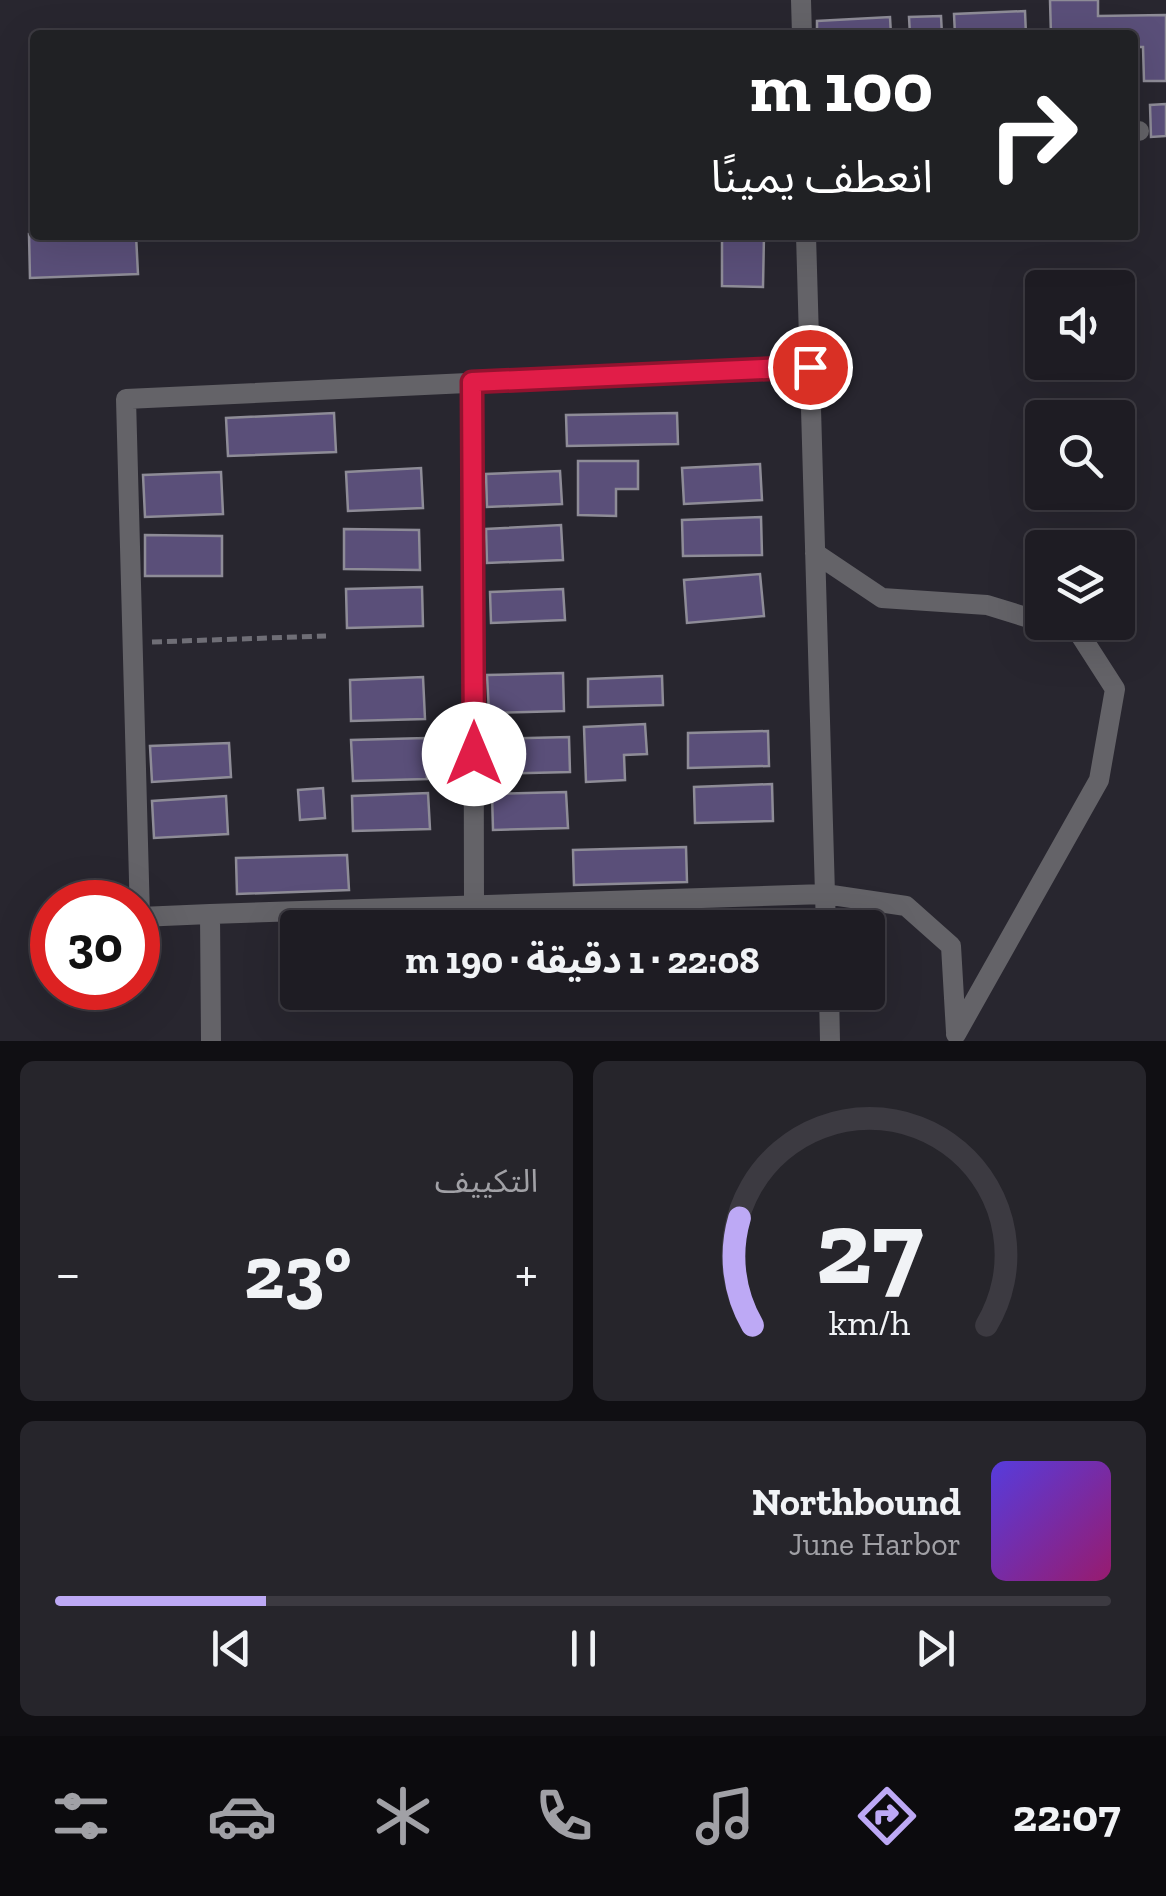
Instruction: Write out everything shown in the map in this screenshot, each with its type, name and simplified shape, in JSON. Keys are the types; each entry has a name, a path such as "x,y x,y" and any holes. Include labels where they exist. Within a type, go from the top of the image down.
{"street":[{"path":"802,0 802,30"},
{"path":"806,240 825,910"},
{"path":"810,367 126,399 140,917 825,894 906,906 951,946 956,1036"},
{"path":"472,382 474,903"},
{"path":"816,553 882,598 987,605 1025,616"},
{"path":"956,1036 1098,780 1115,689 1084,640"},
{"path":"210,914 211,1041"},
{"path":"829,1010 830,1041"}],"path":[{"path":"134,643 326,636"}],"building":[{"path":"1050,0 1098,0 1098,16 1166,15 1166,81 1144,81 1138,30 1051,30"},
{"path":"1025,11 1026,30 955,30 954,14"},
{"path":"941,16 942,30 910,30 909,17"},
{"path":"890,17 891,30 817,30 817,21"},
{"path":"1166,104 1166,136 1151,137 1150,105"},
{"path":"29,234 30,240 136,240 138,274 30,278"},
{"path":"722,240 764,240 763,287 722,286"},
{"path":"334,413 336,452 228,456 226,418"},
{"path":"677,413 678,444 567,446 566,415"},
{"path":"578,461 638,461 638,489 616,489 616,516 578,515"},
{"path":"760,464 762,500 684,504 682,468"},
{"path":"421,468 423,508 348,511 346,472"},
{"path":"560,471 562,504 487,507 486,474"},
{"path":"221,472 223,514 145,517 143,475"},
{"path":"761,517 762,555 683,556 682,520"},
{"path":"561,525 563,560 487,563 486,529"},
{"path":"344,529 419,530 420,570 344,569"},
{"path":"145,535 222,536 222,576 145,576"},
{"path":"760,574 764,616 687,623 684,580"},
{"path":"422,587 423,626 347,628 346,589"},
{"path":"563,589 565,620 491,623 490,592"},
{"path":"563,673 564,711 489,713 487,675"},
{"path":"662,676 663,705 588,707 588,679"},
{"path":"423,677 425,719 351,721 350,680"},
{"path":"645,724 647,754 624,755 625,780 586,782 584,727"},
{"path":"768,731 769,766 688,768 688,733"},
{"path":"569,737 570,772 492,774 491,739"},
{"path":"426,738 427,779 353,781 351,740"},
{"path":"229,743 231,777 152,782 150,746"},
{"path":"772,784 773,821 695,823 694,787"},
{"path":"323,788 325,818 300,820 298,790"},
{"path":"566,792 568,828 493,830 492,794"},
{"path":"428,793 430,829 353,831 352,796"},
{"path":"226,796 228,834 154,838 152,801"},
{"path":"686,847 687,882 574,885 573,850"},
{"path":"347,855 349,890 237,894 236,858"}],"route":[{"path":"474,754 472,382 810,367"}]}
